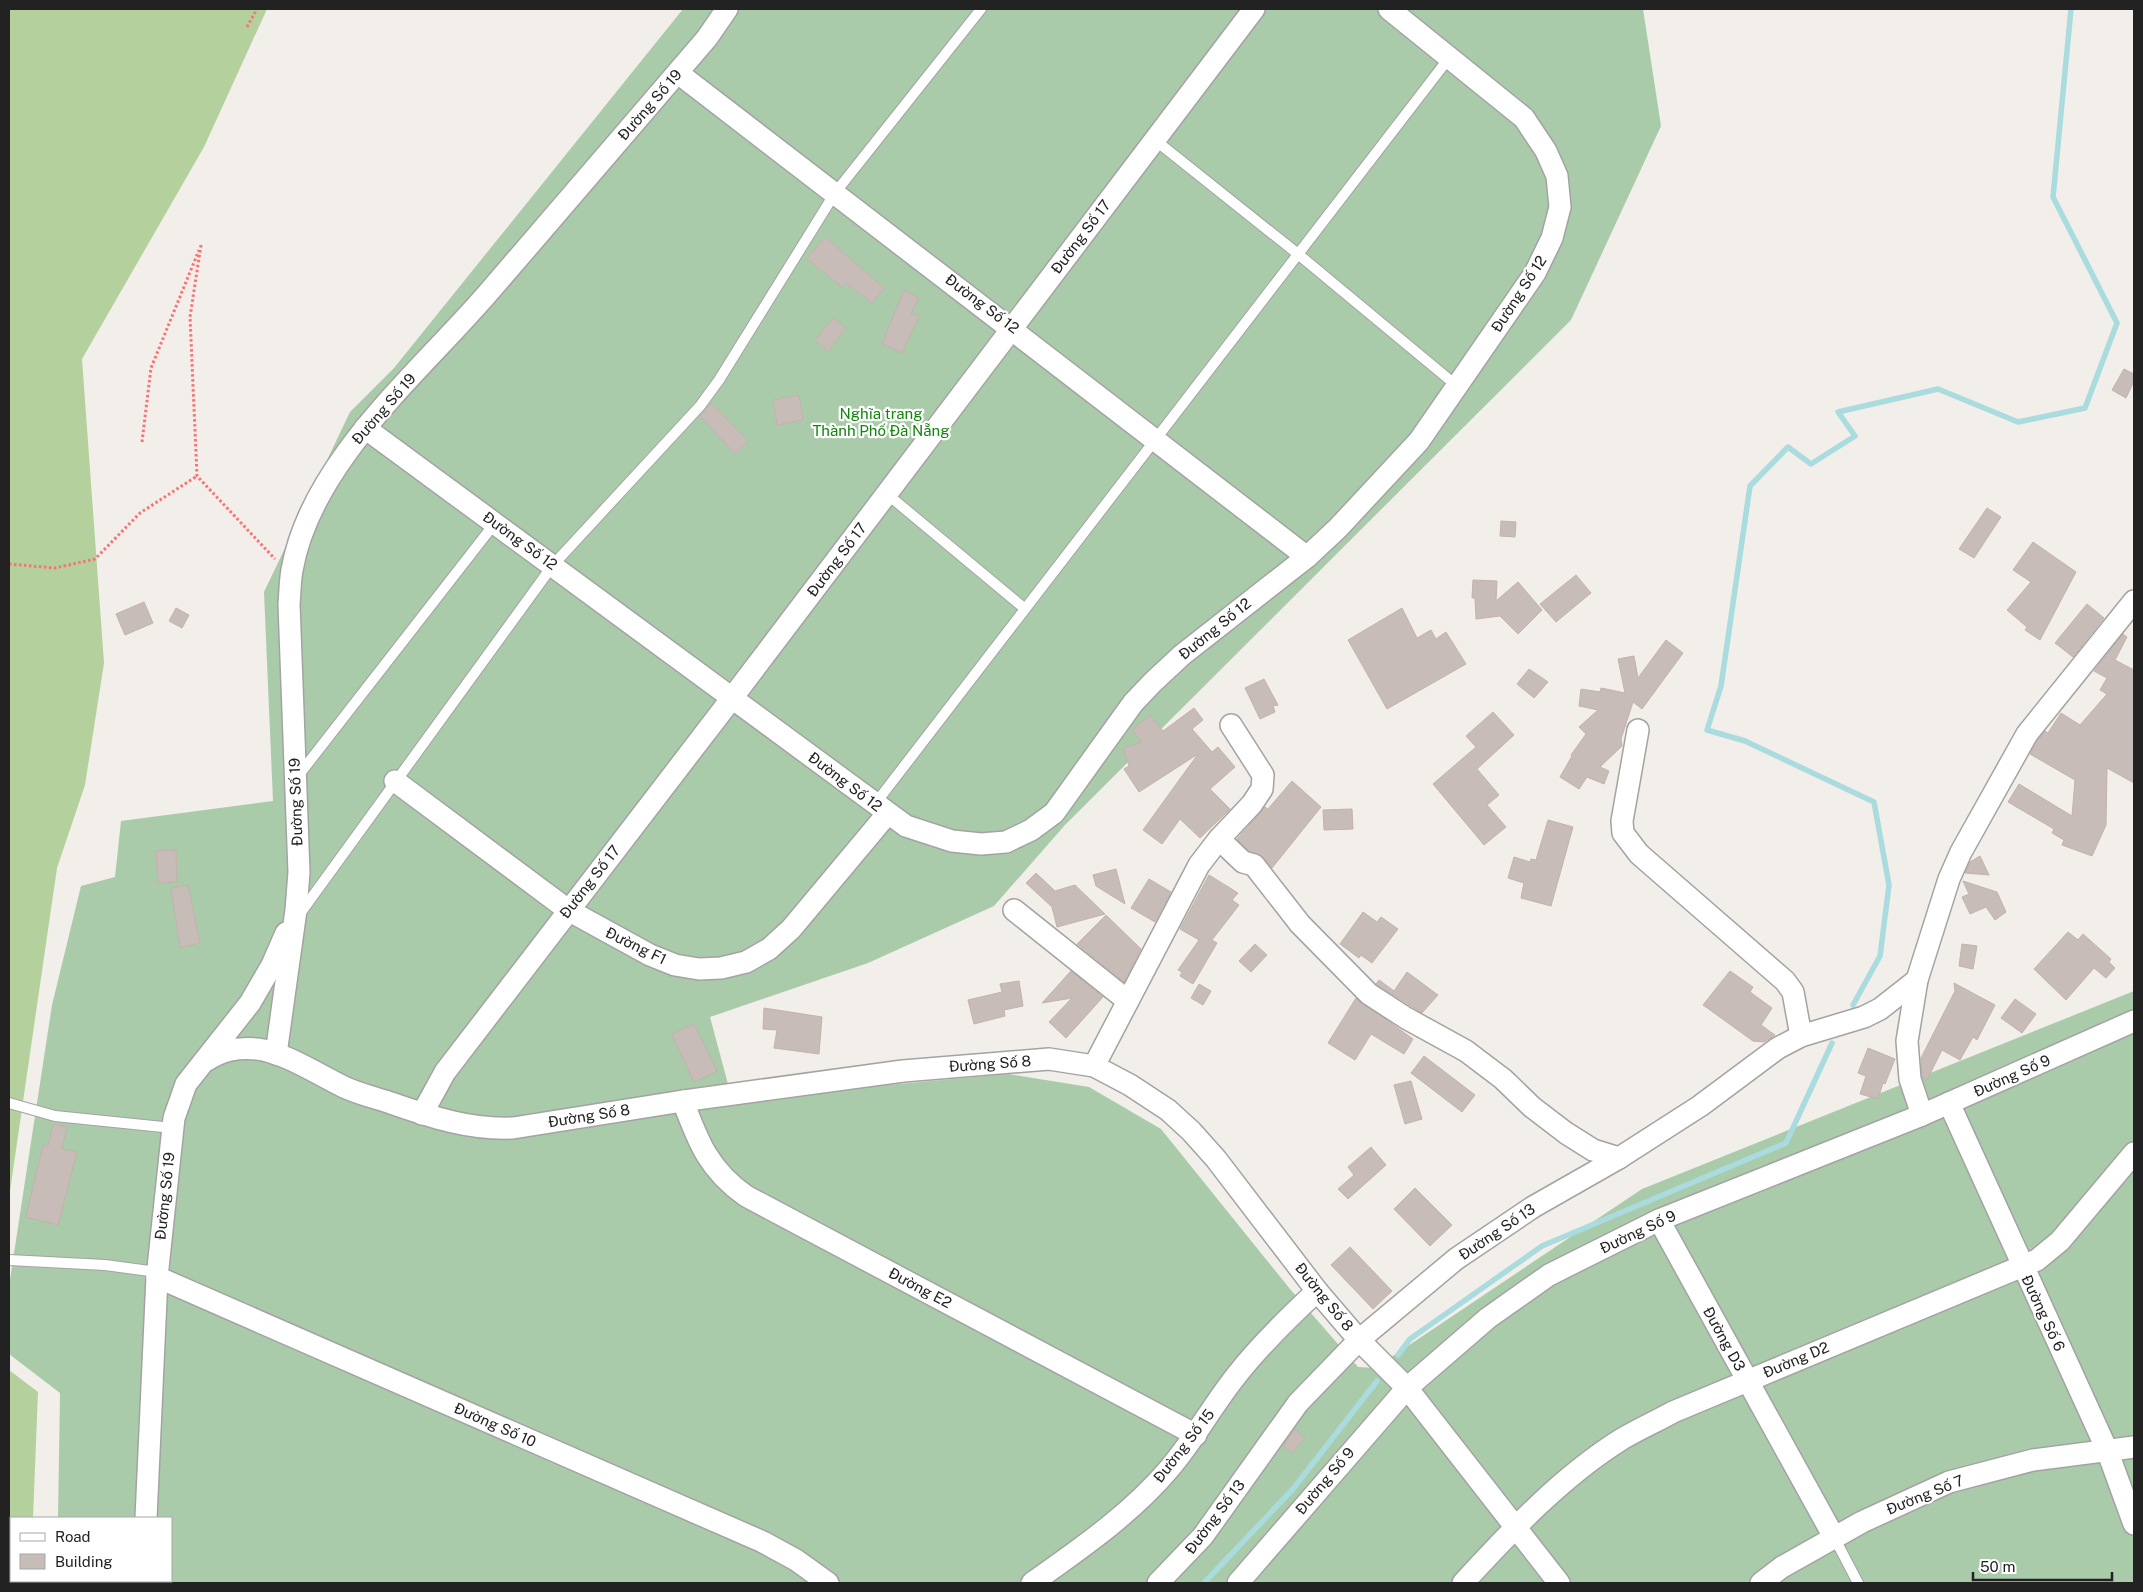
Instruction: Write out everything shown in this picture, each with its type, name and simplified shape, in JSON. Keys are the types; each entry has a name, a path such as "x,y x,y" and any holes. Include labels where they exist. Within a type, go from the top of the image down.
{"street":[{"name":"Đường Số 19","path":"276,1054 295,916 299,872 289,604 292,570 300,539 316,504 337,467 365,428 468,316 707,38 727,9"},
{"name":"Đường Số 17","path":"422,1114 445,1072 732,698 1254,9"},
{"name":"Đường Số 12","path":"365,428 906,826 952,841 981,844 1006,842 1031,830 1054,813 1133,703 1153,682 1182,655 1307,557 1338,528 1419,441 1535,273 1552,238 1560,207 1557,176 1546,151 1524,118 1389,9"},
{"name":"Đường Số 12","path":"678,72 1307,557"},
{"path":"1922,1115 1910,1080 1907,1048 1917,980 1949,879 2027,734 2134,601"},
{"path":"1094,1066 1199,865 1219,838 1252,804 1262,789 1263,775 1231,725"},
{"path":"1638,730 1622,821 1623,833 1639,854 1786,981 1793,992 1801,1036"},
{"name":"Đường F1","path":"395,781 568,910 650,956 675,965 699,969 721,968 746,962 769,949 791,929 881,809"},
{"path":"1219,838 1243,862 1254,865 1300,924 1369,994 1406,1018 1466,1051 1503,1079 1532,1107 1566,1133 1593,1150 1618,1158"},
{"path":"1014,910 1128,1001"},
{"name":"Đường Số 19","path":"146,1517 157,1275 173,1128 179,1100 186,1084 207,1060 250,1003 272,965 295,916"},
{"name":"Đường Số 13","path":"1158,1583 1203,1536 1298,1403 1359,1340 1456,1259 1533,1207 1618,1158 1700,1106 1778,1048 1801,1036 1864,1018 1880,1009 1917,980"},
{"name":"Đường Số 9","path":"1238,1583 1407,1388 1488,1318 1518,1295 1549,1275 1665,1232 2134,1021"},
{"name":"Đường Số 8","path":"207,1060 220,1052 239,1048 259,1049 276,1054 347,1089 422,1114 474,1128 506,1128 682,1101 903,1071 1049,1060 1094,1066 1130,1085 1168,1110 1191,1131 1216,1159 1317,1291 1359,1340 1407,1388 1559,1583"},
{"name":"Đường E2","path":"682,1101 697,1138 715,1169 730,1185 746,1196 1196,1435"},
{"name":"Đường Số 6","path":"1949,1104 2022,1268 2107,1450 2134,1524"},
{"name":"Đường D2","path":"1463,1583 1562,1483 1622,1439 1674,1412 1747,1380 2022,1268 2052,1249 2134,1153"},
{"name":"Đường D3","path":"1665,1232 1834,1537"},
{"name":"Đường Số 10","path":"157,1275 763,1542 796,1560 828,1583"},
{"name":"Đường Số 15","path":"1032,1583 1084,1546 1138,1500 1168,1470 1196,1435 1234,1378 1272,1332 1317,1291"},
{"name":"Đường Số 7","path":"1761,1583 1782,1567 1834,1537 1949,1482 2033,1460 2134,1447"}],"lane":[{"path":"295,916 553,565 700,406 719,380 835,193 981,9"},
{"path":"881,809 1024,608 1157,440 1449,58"},
{"path":"1155,140 1298,254 1457,386"},
{"path":"887,494 1024,608"},
{"path":"295,778 495,523"},
{"path":"9,1103 55,1116 173,1128"},
{"path":"9,1260 105,1266 157,1275"},
{"path":"1834,1537 1858,1583"}],"path":[{"path":"247,27 257,9"},
{"path":"142,442 151,368 201,245 190,317 196,476 273,558"},
{"path":"9,564 55,568 95,559 140,513 196,476"}],"green space":[{"path":"9,9 267,9 204,147 82,359 104,663 85,785 57,868 9,1198"},
{"name":"Nghĩa trang Thành Phố Đà Nẵng","path":"683,9 1643,9 1661,126 1571,320 1065,825 994,906 868,963 710,1017 732,1099 1008,1074 1089,1087 1161,1129 1290,1289 1358,1367 1375,1368 1642,1189 2134,991 2134,1583 124,1583 172,1582 172,1517 58,1517 60,1393 9,1354 9,1286 52,1005 81,886 115,877 121,821 273,801 264,592 350,412 394,368"},
{"path":"9,1370 38,1392 33,1517 10,1517 10,1582 72,1583 9,1583"}],"building":[{"path":"825,237 884,288 872,303 846,283 842,287 807,259"},
{"path":"904,290 919,298 911,313 919,316 902,353 882,344"},
{"path":"833,318 846,328 828,351 815,340"},
{"path":"2124,369 2134,374 2134,381 2126,398 2112,390"},
{"path":"799,395 803,420 777,425 773,400"},
{"path":"711,403 748,441 735,454 700,416"},
{"path":"1987,508 2001,517 1974,558 1959,549"},
{"path":"1501,521 1516,522 1515,537 1500,536"},
{"path":"2033,542 2076,572 2040,640 2025,630 2027,627 2007,610 2031,582 2013,570"},
{"path":"1576,575 1591,593 1556,622 1540,604"},
{"path":"1473,580 1497,581 1496,601 1518,582 1542,610 1518,634 1500,616 1476,619 1475,598 1472,598"},
{"path":"144,602 153,623 125,635 116,614"},
{"path":"2087,604 2104,618 2073,657 2055,643"},
{"path":"176,608 189,615 182,628 169,621"},
{"path":"1402,608 1417,638 1431,630 1436,639 1446,632 1466,664 1387,709 1348,640"},
{"path":"2123,634 2127,637 2115,660 2134,670 2134,783 2107,768 2106,825 2092,856 2062,845 2064,840 2052,833 2054,829 2008,802 2019,784 2072,816 2075,780 2030,754 2037,741 2045,731 2048,733 2061,713 2080,725 2107,694 2100,690 2107,678 2094,671"},
{"path":"1666,640 1683,653 1642,709 1633,702 1621,739 1622,746 1600,767 1609,771 1604,784 1587,777 1579,789 1560,777 1571,755 1586,734 1579,727 1598,710 1579,706 1581,689 1600,692 1601,688 1625,693 1618,659 1634,656 1638,678"},
{"path":"1529,669 1548,682 1534,698 1517,684"},
{"path":"1264,679 1278,705 1273,706 1275,712 1260,719 1245,688"},
{"path":"1194,708 1203,720 1192,729 1212,752 1218,747 1235,767 1210,789 1230,809 1200,838 1180,819 1162,844 1143,830 1198,754 1139,792 1124,769 1129,766 1123,748 1142,742 1132,730 1150,715 1163,731"},
{"path":"1493,712 1514,735 1477,769 1499,795 1487,805 1506,827 1484,845 1433,784 1476,747 1466,736"},
{"path":"1292,781 1321,807 1272,868 1263,857 1249,851 1237,839 1265,807 1268,809"},
{"path":"1352,809 1353,829 1324,830 1323,810"},
{"path":"1548,820 1573,827 1551,906 1521,898 1524,883 1508,878 1514,857 1530,862 1531,859 1536,860"},
{"path":"176,850 177,882 158,883 156,851"},
{"path":"1980,856 1989,875 1965,873 1970,862"},
{"path":"1116,869 1125,904 1096,886 1093,875"},
{"path":"1036,873 1055,891 1075,885 1105,914 1057,927 1052,907 1026,883"},
{"path":"1209,875 1238,893 1232,900 1239,905 1212,940 1217,943 1193,984 1180,976 1182,972 1178,970 1199,940 1180,929"},
{"path":"1149,879 1171,892 1155,922 1131,908"},
{"path":"1963,881 1997,892 2006,912 1995,920 1986,907 1970,914 1962,897 1969,894"},
{"path":"188,885 200,943 180,948 171,888"},
{"path":"1363,912 1377,922 1381,917 1398,929 1372,963 1361,955 1359,958 1340,944"},
{"path":"1106,915 1141,949 1124,982 1077,944"},
{"path":"2068,932 2078,940 2083,934 2111,959 2109,962 2115,968 2106,978 2094,968 2066,1000 2034,969"},
{"path":"1255,944 1267,955 1251,972 1239,961"},
{"path":"1962,944 1977,946 1973,969 1959,966"},
{"path":"1071,971 1103,997 1066,1038 1049,1022 1072,998 1042,1003"},
{"path":"1730,971 1753,987 1750,992 1772,1008 1761,1025 1775,1035 1764,1042 1753,1041 1703,1005"},
{"path":"1407,972 1438,995 1422,1013 1376,984 1379,980 1394,991"},
{"path":"1019,981 1023,1006 1004,1010 1005,1016 974,1024 968,1000 1002,992 1000,984"},
{"path":"1954,983 1995,1005 1977,1040 1973,1037 1960,1060 1942,1050 1927,1080 1922,1076 1921,1058 1955,991"},
{"path":"1199,984 1211,991 1203,1005 1191,998"},
{"path":"1356,998 1413,1039 1404,1054 1371,1034 1355,1060 1328,1043"},
{"path":"2015,999 2036,1014 2022,1033 2001,1018"},
{"path":"764,1008 822,1017 819,1054 774,1048 777,1030 763,1029"},
{"path":"694,1024 717,1071 694,1082 672,1034"},
{"path":"1868,1048 1895,1059 1885,1084 1883,1083 1878,1099 1860,1094 1866,1076 1858,1073"},
{"path":"1424,1056 1475,1095 1462,1112 1411,1073"},
{"path":"1411,1081 1422,1119 1405,1124 1394,1085"},
{"path":"53,1124 67,1127 62,1149 77,1152 58,1225 26,1217 43,1145 48,1146"},
{"path":"1371,1147 1386,1165 1348,1199 1338,1189 1354,1175 1348,1167"},
{"path":"1415,1188 1452,1225 1430,1246 1394,1209"},
{"path":"1350,1247 1392,1291 1373,1309 1331,1265"},
{"path":"1295,1429 1305,1438 1292,1453 1283,1446"}],"waterway":[{"path":"1853,1005 1880,956 1889,885 1874,802 1745,741 1707,730 1721,686 1750,486 1788,447 1811,464 1855,436 1838,412 1938,389 2018,422 2085,408 2117,323 2053,197 2071,9"},
{"path":"1398,1355 1410,1339 1542,1246 1786,1143 1832,1043"},
{"path":"1204,1583 1293,1489 1377,1381"}]}
